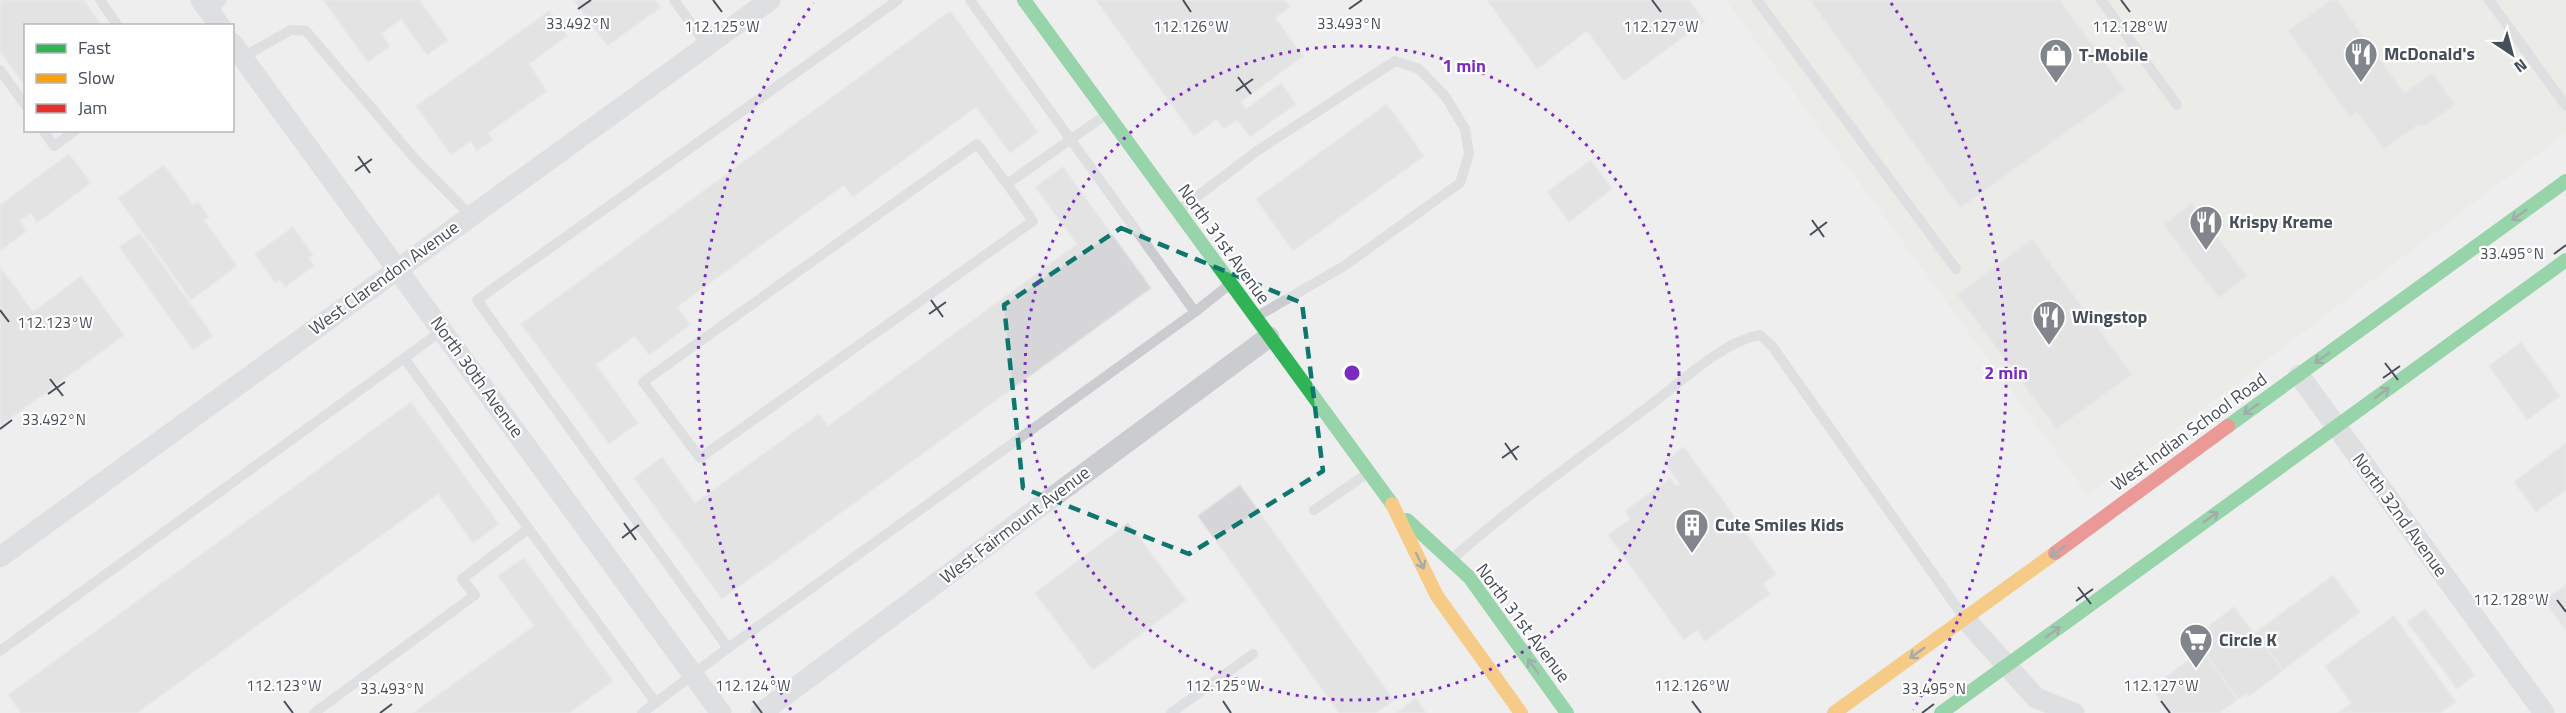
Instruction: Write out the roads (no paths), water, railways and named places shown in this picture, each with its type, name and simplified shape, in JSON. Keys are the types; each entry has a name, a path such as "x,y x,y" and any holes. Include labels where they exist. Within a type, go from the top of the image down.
{"main road":[{"name":"North 31st Avenue","path":"1024,0 1395,509 1437,597 1521,713"},
{"name":"West Indian School Road","path":"1834,713 2566,181"},
{"path":"1941,713 2566,260"},
{"name":"North 31st Avenue","path":"1395,509 1469,577 1567,713"}],"street":[{"name":"West Clarendon Avenue","path":"0,557 770,0"},
{"name":"North 30th Avenue","path":"238,50 721,713"},
{"name":"West Fairmount Avenue","path":"761,713 1269,337"},
{"name":"North 32nd Avenue","path":"2299,375 2544,713"},
{"path":"1965,619 2036,698 2048,708 2074,713"}],"lane":[{"path":"100,0 117,24"},
{"path":"674,0 707,45"},
{"path":"728,648 477,300 898,0"},
{"path":"970,0 1195,312"},
{"path":"1757,0 1956,269"},
{"path":"2101,0 2177,105"},
{"path":"2489,0 2566,106"},
{"path":"238,50 291,30 306,31 416,160 471,216"},
{"path":"1178,211 1257,151 1395,60 1419,69 1445,96 1465,129 1468,146 1469,154 1460,183 1344,266 1255,318"},
{"path":"0,70 24,103"},
{"path":"1006,184 1107,114"},
{"path":"44,132 54,146 73,132"},
{"path":"977,144 1006,184 1033,221 700,458 643,382 977,144"},
{"path":"642,713 728,648 1195,312 1230,284"},
{"path":"0,651 443,330"},
{"path":"1450,560 1486,528 1689,376 1743,338 1760,335 1772,346 1965,619"},
{"path":"404,357 656,703"},
{"path":"1314,510 1369,473"},
{"path":"314,713 475,595 462,579 528,528"},
{"path":"1171,713 1253,654"}],"place":[{"name":"McDonald's","path":"2361,83"},
{"name":"T-Mobile","path":"2056,84"},
{"name":"Krispy Kreme","path":"2206,251"},
{"name":"Wingstop","path":"2049,346"},
{"name":"Cute Smiles Kids","path":"1692,554"},
{"name":"Circle K","path":"2196,669"}]}
